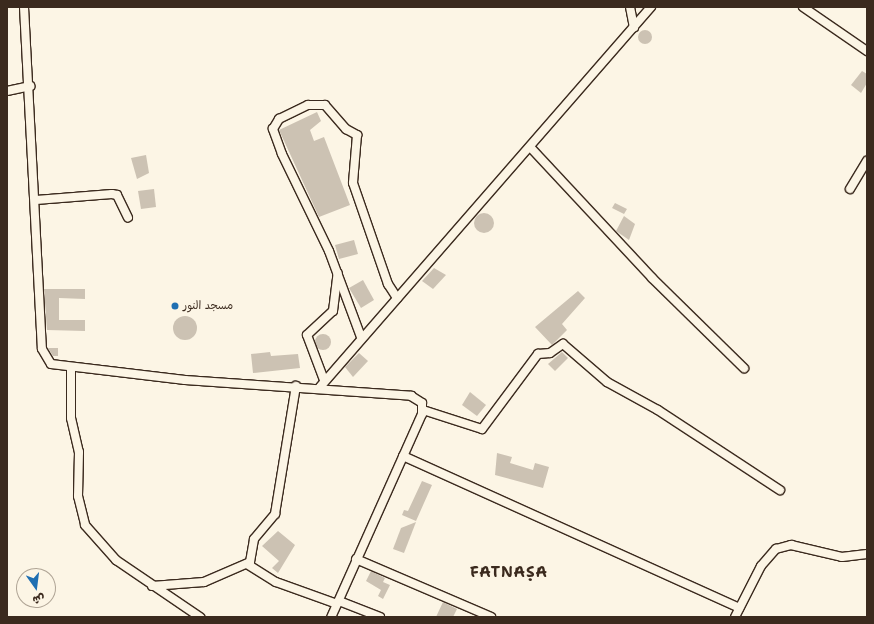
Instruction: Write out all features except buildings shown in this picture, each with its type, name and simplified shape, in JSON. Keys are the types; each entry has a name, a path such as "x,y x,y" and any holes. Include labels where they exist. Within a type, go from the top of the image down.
{"street":[{"path":"24,7 30,86 42,349 51,364 71,369 320,387 411,396 421,401 423,410 331,617"},
{"path":"630,7 634,28"},
{"path":"320,387 324,380 361,337 530,147 651,7"},
{"path":"803,7 867,51"},
{"path":"7,91 30,86"},
{"path":"361,337 338,273 273,129 279,119 308,105 330,107 346,129 357,135 353,183 388,284 397,298"},
{"path":"530,147 652,278 744,368"},
{"path":"850,189 867,161"},
{"path":"36,200 112,194 117,195 128,218"},
{"path":"324,380 307,335 333,311 338,273"},
{"path":"423,410 482,429 538,354 550,353 563,344 607,382 658,410 780,490"},
{"path":"71,369 71,418 78,445 78,496 82,519 108,553 152,586 200,617"},
{"path":"152,586 204,582 247,564 253,556 254,539 274,514 296,386"},
{"path":"403,456 739,608"},
{"path":"735,617 761,566 783,546 801,546 842,557 867,554"},
{"path":"356,559 491,617"},
{"path":"247,564 276,582 380,617"}],"place":[{"name":"مسجد النور","path":"175,306"}],"district":[{"name":"FATNAṢA","path":"509,573"}]}
